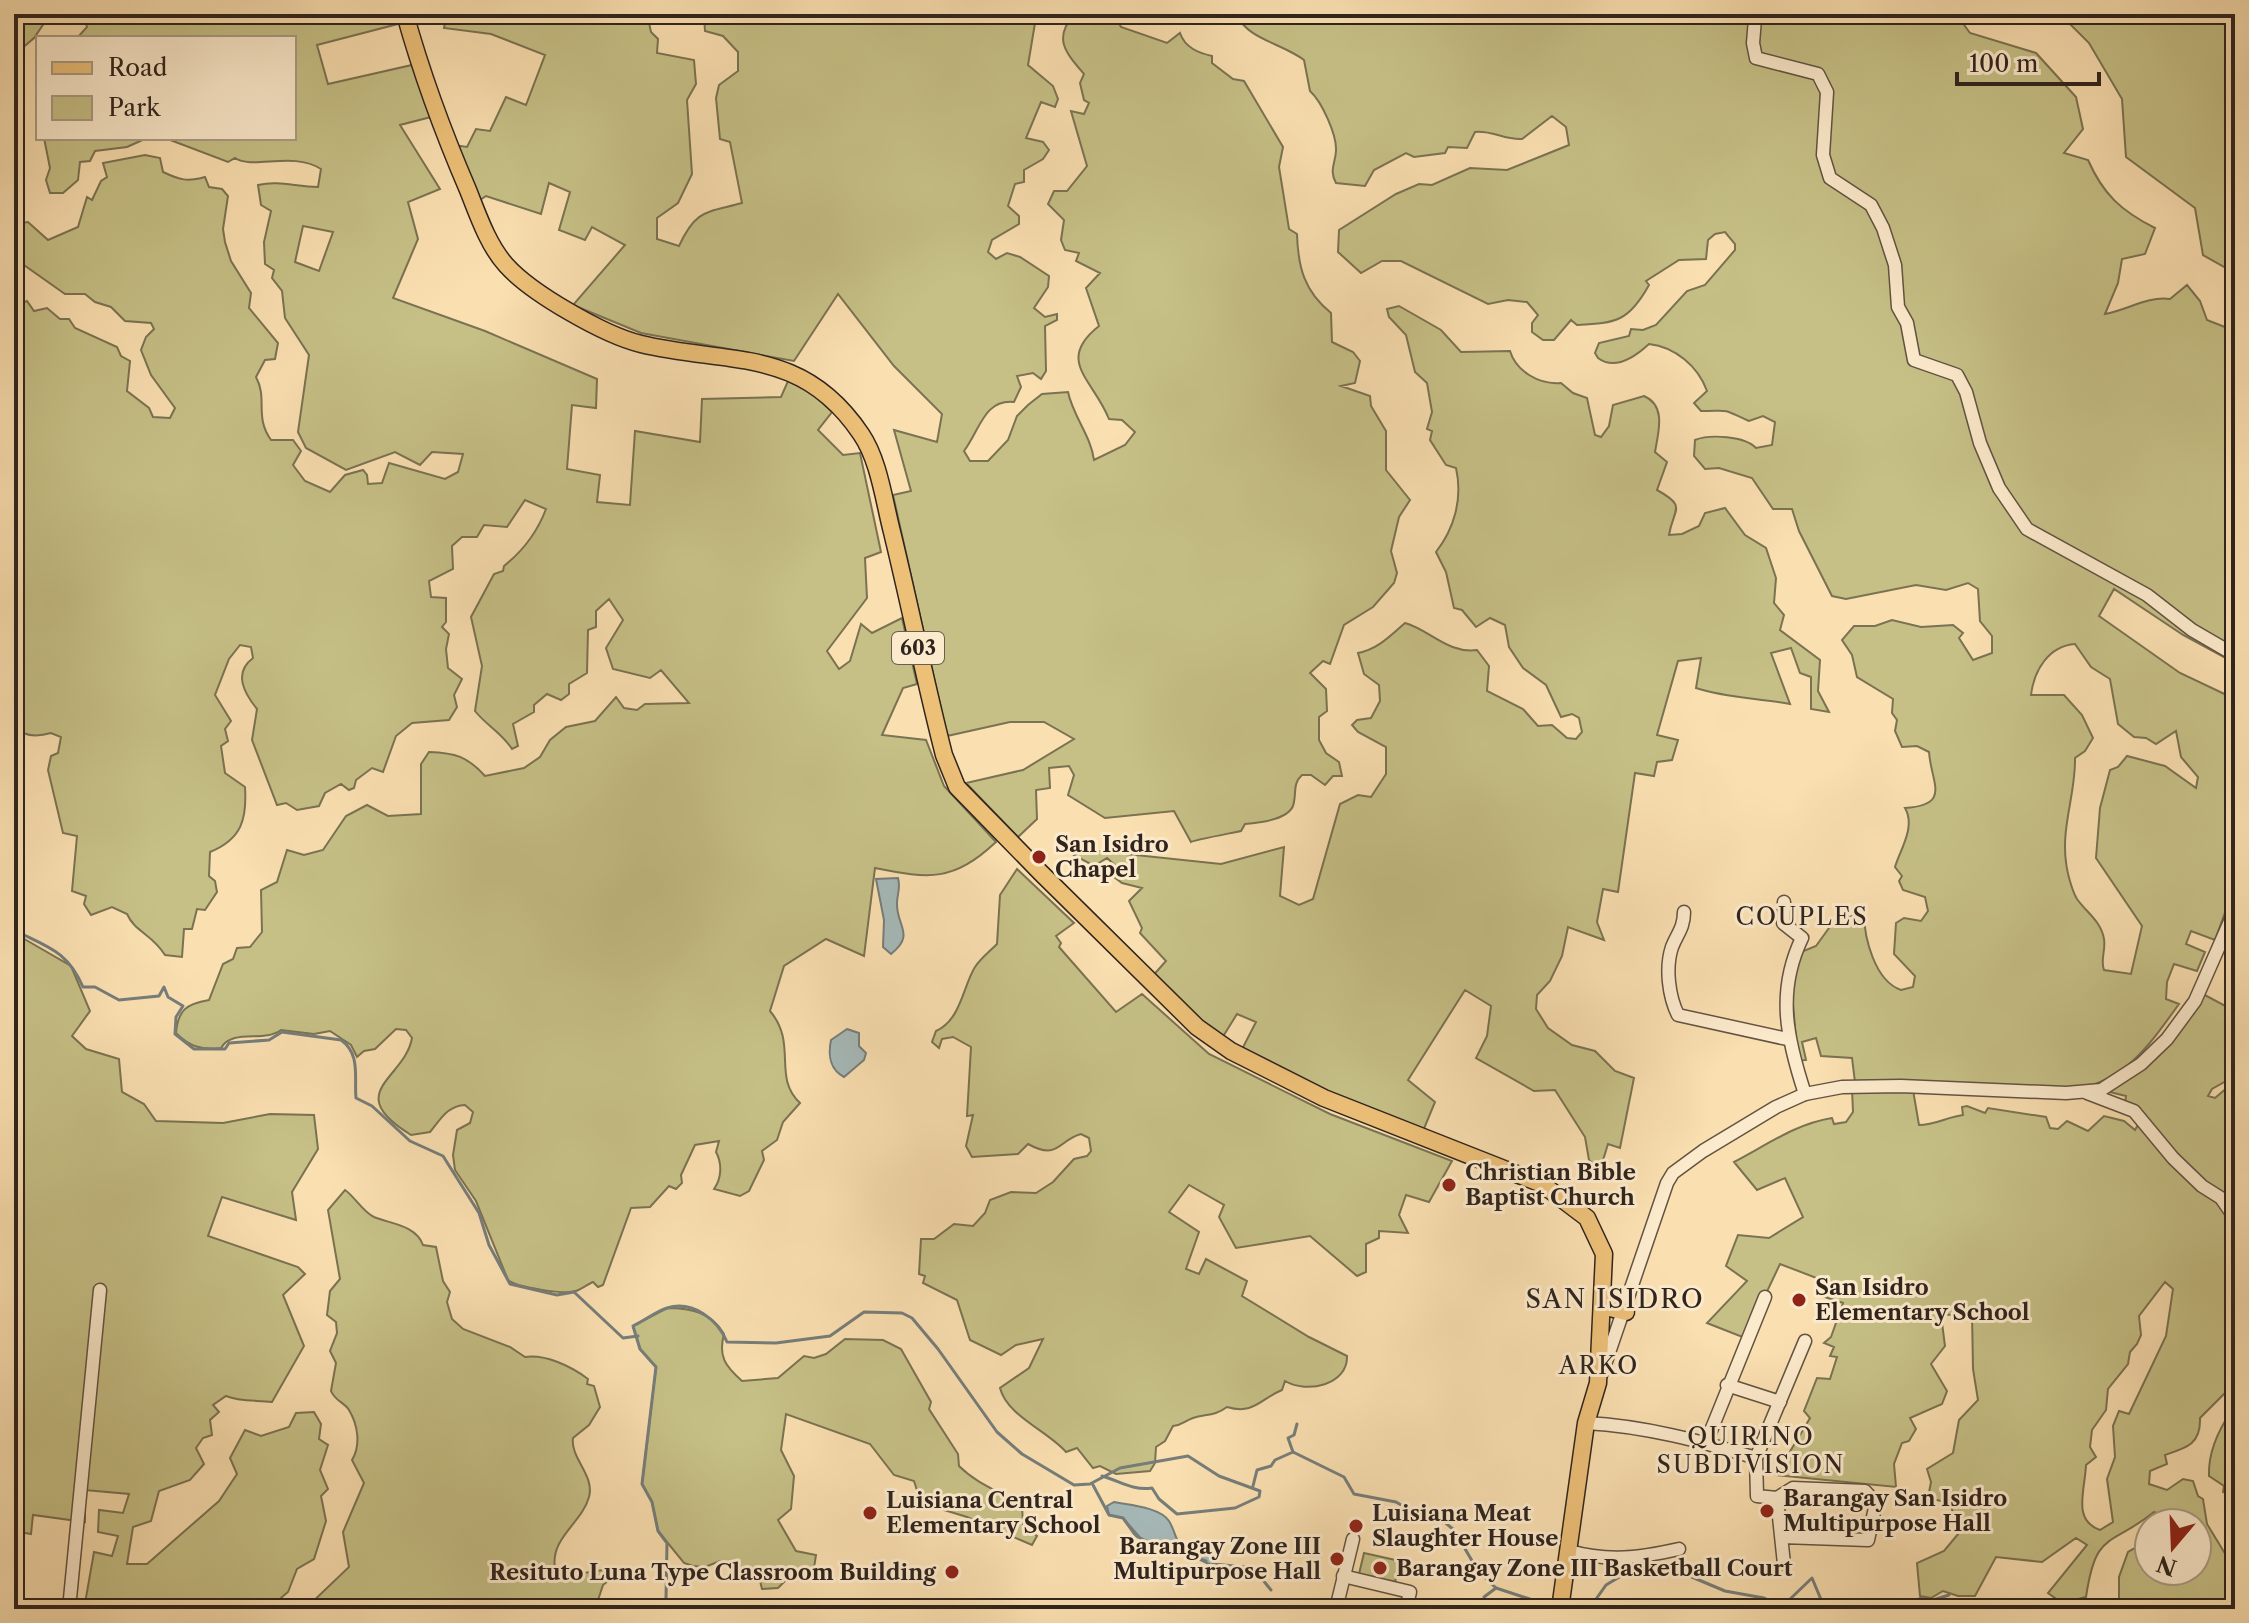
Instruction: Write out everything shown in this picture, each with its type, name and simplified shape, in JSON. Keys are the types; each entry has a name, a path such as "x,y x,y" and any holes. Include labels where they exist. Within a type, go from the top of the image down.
{"main road":[{"name":"603","path":"405,14 422,76 444,132 492,246 505,265 596,327 625,338 766,363 799,375 840,409 863,436 880,482 944,755 957,787 1030,862 1197,1027 1231,1051 1324,1098 1542,1184 1587,1218 1604,1254 1598,1383 1586,1423 1560,1609"},
{"path":"1602,1306 1626,1312"}],"street":[{"path":"1749,14 1755,19 1753,43 1756,58 1818,74 1827,92 1823,155 1830,178 1871,205 1895,265 1898,307 1907,323 1914,360 1957,375 1966,392 1980,443 1999,488 2027,529 2147,595 2192,630 2235,655"},
{"path":"1784,902 1783,923 1802,938 1787,979 1787,1039 1805,1094"},
{"path":"1598,1383 1626,1312 1673,1173 1762,1115 1805,1094 1842,1087 1901,1086 2101,1090 2118,1082 2167,1039 2195,1001 2235,910"},
{"path":"1684,912 1684,927 1672,948 1670,998 1678,1015 1787,1039"},
{"path":"2084,1091 2134,1111 2173,1158 2202,1186 2221,1198 2235,1218"},
{"path":"69,1609 100,1290"},
{"path":"1706,1443 1765,1297"},
{"path":"1782,1537 1868,1540 1876,1503 1865,1491 1793,1488 1777,1498 1757,1496 1756,1458 1805,1341"},
{"path":"1727,1385 1780,1402"},
{"path":"1586,1423 1617,1424 1706,1443 1756,1458"},
{"path":"1777,1498 1784,1564"},
{"path":"1336,1609 1353,1539"},
{"path":"1569,1551 1599,1559 1632,1560 1679,1549"},
{"path":"1343,1576 1410,1592 1406,1609"}],"green space":[{"path":"14,14 59,14 49,16 34,38 14,55"},
{"path":"83,14 395,14 398,24 317,45 328,84 412,65 431,117 400,125 440,189 408,202 418,239 393,298 485,331 597,379 596,408 572,405 567,469 600,475 597,502 630,505 635,431 700,442 702,399 781,397 788,381 812,393 832,412 818,430 843,455 860,453 881,552 865,558 867,598 827,651 839,669 850,661 861,624 872,633 902,618 917,684 903,688 882,735 926,740 944,786 996,842 967,864 940,874 911,874 875,868 864,956 826,939 784,966 770,1011 783,1036 787,1082 800,1103 783,1122 777,1140 762,1151 764,1160 749,1191 740,1196 714,1189 719,1180 716,1152 719,1141 695,1145 681,1175 682,1183 676,1189 669,1186 650,1207 631,1208 603,1285 598,1287 593,1282 576,1291 562,1292 530,1288 508,1280 476,1201 455,1170 453,1155 457,1130 470,1123 473,1112 465,1105 453,1108 430,1132 411,1135 391,1120 381,1107 379,1096 383,1086 407,1052 412,1038 406,1030 396,1029 375,1049 364,1051 357,1057 351,1045 330,1031 314,1034 281,1030 274,1034 233,1039 214,1049 186,1042 176,1033 185,1009 209,1000 223,964 233,959 237,948 250,947 262,932 261,890 277,882 287,850 304,855 323,850 346,816 367,805 388,816 421,814 421,764 429,752 460,757 485,776 524,768 540,757 550,740 566,727 595,721 616,697 624,708 637,710 645,704 689,703 661,670 650,678 613,669 606,648 623,620 609,599 596,611 596,627 588,630 587,673 569,684 569,694 561,700 547,694 534,705 534,712 513,724 518,746 512,749 475,711 482,666 471,617 494,574 503,571 504,566 518,554 546,509 525,500 507,527 484,525 477,537 462,537 452,546 453,569 429,581 431,597 446,598 446,622 442,627 449,634 446,649 448,668 462,679 454,695 457,707 449,720 412,723 396,736 383,772 372,768 349,790 341,784 325,793 319,806 297,810 286,803 277,805 252,740 257,709 248,696 242,677 243,670 253,658 251,647 240,645 229,659 215,695 231,721 225,729 228,741 221,746 225,773 245,787 245,809 236,834 210,852 209,876 215,881 217,892 205,910 197,909 192,929 184,929 182,957 165,955 127,914 112,907 91,915 84,904 86,896 72,891 77,836 63,833 48,770 51,756 58,753 61,737 51,733 26,734 14,727 14,306 27,301 34,311 47,308 60,319 69,319 75,328 117,347 121,356 130,361 127,391 149,408 153,417 170,418 175,408 151,375 141,350 146,337 154,329 151,323 125,321 111,307 95,302 85,294 65,294 14,258 14,224 28,222 48,240 78,227 87,197 92,200 101,181 107,177 103,163 145,155 160,158 163,172 174,177 188,180 205,177 209,187 222,189 228,196 223,229 231,261 251,293 249,308 278,343 275,359 265,360 256,377 261,393 263,423 271,440 293,440 301,451 293,465 305,481 330,492 345,475 363,470 368,484 382,483 389,463 445,479 458,472 463,454 432,452 420,465 395,452 346,470 306,448 298,432 309,355 285,318 282,291 272,278 274,270 265,264 264,242 271,211 261,205 258,185 280,183 318,187 321,169 298,161 252,162 235,158 228,162 170,140 296,140 296,36 79,36 87,27","holes":["303,226 333,232 319,271 295,262"]},
{"path":"447,14 647,14 651,32 658,39 657,53 694,60 696,84 687,100 692,174 678,203 657,218 657,239 679,246 691,225 703,214 742,203 730,142 720,139 716,98 719,85 738,71 738,52 723,36 705,31 704,14 1045,14 1035,23 1028,65 1053,86 1058,99 1055,107 1041,102 1026,138 1043,142 1049,150 1043,159 1024,170 1024,182 1015,184 1008,206 1019,216 1019,224 992,240 988,252 996,259 1007,253 1020,257 1049,276 1048,287 1034,308 1045,317 1057,314 1057,320 1045,326 1046,371 1041,379 1033,373 1017,376 1021,387 1014,402 1004,402 989,411 964,451 970,461 988,461 1008,440 1017,416 1042,394 1068,392 1094,460 1125,445 1135,432 1122,420 1109,419 1082,371 1080,350 1086,338 1099,326 1086,288 1100,273 1076,261 1079,253 1065,250 1061,240 1064,220 1048,204 1054,191 1067,191 1087,166 1071,111 1084,114 1089,103 1084,100 1080,83 1084,74 1064,45 1064,31 1068,23 1075,14 1114,14 1121,27 1167,43 1180,33 1189,46 1212,56 1212,63 1233,79 1244,81 1283,147 1279,167 1289,229 1297,234 1304,278 1314,296 1331,313 1332,342 1353,352 1360,361 1355,383 1341,386 1370,396 1371,406 1386,431 1386,470 1410,500 1399,517 1391,551 1397,573 1394,583 1373,607 1344,625 1330,664 1323,661 1310,673 1326,689 1327,711 1319,717 1319,740 1326,753 1339,762 1342,776 1333,776 1325,785 1311,775 1302,775 1296,786 1293,806 1285,815 1245,824 1241,831 1191,842 1174,811 1105,818 1068,795 1074,775 1069,766 1049,768 1050,788 1036,790 1037,819 1018,837 966,783 1023,770 1074,739 1044,722 1010,722 947,736 893,495 911,491 894,430 937,442 942,414 894,366 838,294 794,361 641,333 573,305 625,245 592,227 585,240 559,230 570,192 549,183 541,214 486,196 477,202 454,145 467,147 476,129 490,131 506,97 526,105 545,55 491,34 444,28"},
{"path":"1236,14 1956,14 1970,33 2036,53 2076,97 2083,129 2064,153 2088,160 2100,183 2114,200 2155,228 2145,254 2122,259 2118,283 2105,314 2153,300 2170,299 2187,285 2200,301 2207,320 2235,331 2235,663 2183,635 2114,589 2099,616 2180,673 2235,699 2235,885 2215,940 2191,931 2186,944 2205,952 2197,971 2174,964 2167,982 2166,999 2179,1004 2147,1046 2124,1068 2096,1084 2078,1089 1855,1082 1852,1058 1821,1056 1816,1038 1802,1042 1806,1060 1798,1061 1791,982 1801,952 1816,946 1834,921 1864,913 1869,946 1884,978 1901,990 1913,987 1915,976 1894,954 1896,923 1904,918 1921,921 1928,911 1925,897 1903,890 1899,881 1902,876 1895,867 1908,831 1905,808 1920,806 1934,797 1935,783 1929,752 1917,746 1902,747 1895,731 1897,720 1892,713 1893,699 1857,677 1852,655 1842,640 1854,626 1875,626 1892,620 1921,627 1953,625 1963,633 1959,638 1973,660 1992,653 1992,636 1980,621 1978,589 1968,583 1946,590 1916,585 1846,599 1832,596 1799,531 1792,509 1773,509 1752,478 1719,468 1705,469 1694,456 1695,440 1701,438 1736,439 1756,448 1772,445 1775,422 1763,416 1749,421 1726,411 1701,411 1694,403 1707,391 1703,382 1692,366 1668,349 1649,344 1632,357 1618,362 1605,362 1598,358 1595,353 1599,343 1629,336 1631,329 1643,330 1656,325 1687,291 1705,285 1735,250 1735,244 1725,232 1715,234 1708,240 1706,259 1679,260 1646,281 1649,285 1628,313 1602,323 1577,325 1571,320 1554,340 1543,340 1532,332 1532,323 1538,315 1527,302 1508,300 1488,304 1401,261 1382,261 1361,273 1338,252 1339,230 1396,194 1419,184 1432,185 1470,168 1507,170 1569,145 1566,127 1552,116 1522,139 1475,132 1467,148 1448,147 1445,153 1414,157 1406,153 1374,170 1365,186 1336,183 1333,171 1336,151 1334,136 1324,111 1310,91 1304,60 1241,23","holes":["2075,644 2091,667 2110,679 2118,724 2134,737 2146,738 2156,744 2176,731 2181,757 2198,777 2196,788 2165,766 2127,756 2118,767 2110,770 2100,808 2096,858 2142,926 2131,974 2104,970 2102,933 2097,922 2077,899 2067,866 2065,836 2075,758 2085,751 2093,738 2082,715 2064,695 2031,695 2039,669 2057,649"]},
{"path":"2045,14 2235,14 2235,273 2203,255 2195,208 2126,157 2122,99 2089,43 2070,24"},
{"path":"44,140 143,140 127,147 95,151 90,161 80,162 78,180 63,193 50,193 46,180 50,168"},
{"path":"1399,306 1441,330 1461,352 1510,351 1517,365 1530,375 1545,382 1561,383 1573,393 1587,398 1595,435 1601,437 1609,426 1613,405 1644,396 1651,400 1656,406 1659,421 1655,452 1667,462 1657,490 1673,501 1676,509 1669,535 1682,534 1699,526 1705,513 1725,508 1745,535 1766,548 1776,578 1774,603 1784,615 1780,630 1820,660 1818,691 1829,712 1811,709 1811,677 1800,673 1791,648 1771,653 1790,704 1696,688 1701,658 1678,661 1657,735 1678,740 1672,760 1657,762 1654,776 1635,773 1618,892 1603,889 1597,922 1604,940 1568,927 1562,956 1550,981 1537,995 1536,1009 1548,1028 1572,1045 1595,1051 1615,1071 1634,1078 1620,1148 1608,1144 1600,1170 1589,1160 1585,1137 1555,1090 1534,1091 1476,1058 1487,1036 1491,1006 1465,990 1408,1080 1435,1102 1421,1136 1239,1055 1256,1022 1237,1014 1219,1043 1150,979 1166,961 1140,933 1142,928 1129,901 1142,888 1122,883 1110,874 1116,866 1107,858 1094,866 1074,855 1088,850 1221,864 1284,847 1280,896 1299,905 1313,899 1340,804 1358,795 1371,797 1386,774 1386,747 1358,732 1352,725 1357,720 1371,718 1380,701 1379,685 1364,674 1358,653 1378,645 1405,623 1448,645 1477,650 1489,666 1487,691 1523,709 1538,726 1552,725 1567,738 1576,739 1582,732 1579,718 1572,714 1561,717 1546,685 1523,668 1509,647 1505,625 1490,618 1476,627 1462,610 1454,608 1446,572 1436,552 1448,534 1455,513 1458,491 1456,468 1446,465 1430,440 1432,431 1427,429 1432,412 1427,383 1415,372 1406,335 1389,317 1387,309"},
{"path":"1017,869 1074,923 1056,936 1061,943 1059,947 1116,1012 1142,994 1209,1054 1330,1114 1452,1161 1429,1202 1406,1195 1399,1215 1408,1233 1379,1231 1379,1238 1366,1244 1366,1272 1357,1276 1310,1236 1236,1248 1219,1217 1224,1205 1189,1185 1169,1212 1199,1232 1186,1269 1199,1274 1206,1259 1247,1281 1242,1296 1347,1356 1346,1366 1334,1380 1325,1384 1304,1387 1285,1381 1282,1390 1250,1408 1227,1407 1173,1426 1165,1441 1156,1447 1155,1463 1150,1471 1116,1474 1100,1466 1093,1468 1077,1448 1066,1452 1019,1415 1004,1398 1000,1388 1029,1368 1043,1339 1016,1345 1001,1355 970,1340 957,1300 923,1283 925,1276 919,1274 921,1239 934,1239 954,1224 973,1226 985,1213 990,1200 1011,1192 1036,1193 1053,1182 1074,1159 1087,1156 1091,1151 1089,1138 1081,1134 1052,1150 1038,1149 1028,1144 1018,1154 972,1157 966,1146 973,1115 967,1116 971,1047 953,1037 942,1039 939,1048 932,1042 936,1031 956,1011 975,967 997,944 1000,895"},
{"path":"14,933 71,966 90,1011 72,1036 86,1049 119,1059 122,1092 144,1104 156,1121 223,1123 270,1114 314,1115 318,1149 292,1192 296,1220 222,1197 208,1236 298,1267 305,1274 283,1295 304,1346 272,1402 226,1396 213,1405 219,1412 210,1420 212,1435 203,1438 196,1448 204,1464 190,1480 159,1491 151,1521 133,1527 127,1564 147,1564 219,1501 237,1474 230,1458 245,1430 261,1436 289,1427 296,1413 314,1412 321,1424 319,1439 328,1445 320,1470 328,1489 321,1496 326,1521 314,1559 297,1569 288,1592 268,1609 84,1609 94,1552 112,1556 118,1536 98,1532 99,1510 123,1513 129,1494 85,1490 85,1522 33,1515 31,1534 14,1531"},
{"path":"2201,993 2235,1011 2235,1076 2212,1089 2208,1096 2215,1098 2228,1087 2235,1086 2235,1383 2200,1418 2198,1434 2191,1444 2165,1455 2167,1464 2150,1471 2149,1484 2167,1490 2183,1479 2193,1481 2204,1507 2133,1507 2133,1527 2100,1550 2086,1597 2062,1603 2048,1593 2087,1545 2076,1538 2042,1562 1996,1557 1975,1596 1958,1596 1943,1591 1931,1598 1920,1596 1917,1563 1944,1551 1959,1533 1950,1503 1928,1498 1931,1482 1927,1469 1953,1453 1959,1420 1978,1400 1973,1369 1972,1314 1941,1315 1945,1346 1931,1364 1947,1391 1942,1404 1910,1418 1916,1429 1909,1441 1902,1443 1894,1464 1896,1487 1776,1475 1810,1418 1804,1411 1817,1378 1830,1379 1837,1357 1830,1356 1834,1347 1824,1343 1831,1337 1843,1303 1822,1296 1827,1282 1780,1264 1745,1338 1707,1323 1747,1281 1726,1266 1738,1235 1769,1238 1803,1217 1785,1178 1757,1190 1734,1162 1806,1125 1832,1118 1834,1124 1846,1122 1853,1112 1852,1089 1913,1090 1919,1125 1963,1115 1962,1107 1967,1106 1985,1113 1988,1108 2046,1117 2050,1128 2058,1129 2067,1121 2088,1131 2104,1116 2124,1121 2135,1130 2143,1116 2125,1103 2126,1096 2106,1091 2122,1081","holes":["2165,1282 2173,1289 2166,1336 2129,1414 2119,1411 2113,1426 2115,1457 2107,1479 2113,1522 2100,1530 2086,1519 2082,1504 2086,1465 2096,1457 2090,1447 2092,1430 2106,1410 2108,1389 2128,1364 2130,1352 2141,1335 2139,1316"]},
{"path":"345,1190 370,1215 409,1229 423,1245 436,1247 443,1281 450,1292 447,1302 452,1319 463,1329 510,1347 525,1357 541,1357 566,1366 588,1379 587,1384 594,1386 600,1407 589,1425 573,1438 575,1453 589,1481 589,1497 557,1548 555,1568 571,1575 609,1569 614,1576 603,1585 595,1609 305,1609 349,1567 343,1532 364,1483 352,1460 357,1442 355,1422 347,1407 331,1391 336,1363 330,1351 337,1333 336,1322 327,1315 330,1291 340,1279 328,1210"},
{"path":"667,1308 692,1310 713,1321 724,1334 724,1360 742,1381 778,1378 804,1356 814,1358 826,1354 845,1339 883,1340 901,1349 931,1402 929,1409 958,1454 959,1466 981,1483 1022,1505 1023,1525 1037,1536 1032,1545 967,1517 921,1503 914,1481 894,1475 870,1444 786,1414 781,1450 794,1476 791,1509 778,1520 796,1551 816,1555 813,1574 785,1581 778,1588 762,1589 759,1577 733,1563 720,1561 705,1567 684,1563 658,1531 652,1502 642,1484 656,1367 640,1349 633,1326"},
{"path":"2232,1410 2235,1411 2235,1498 2223,1492 2224,1486 2209,1476 2215,1442"},
{"path":"2213,1534 2235,1570 2235,1609 2119,1609 2119,1577 2128,1552 2133,1549 2133,1587 2213,1587"},
{"name":"Barangay Zone III Basketball Court","path":"1364,1553 1400,1561 1395,1582 1359,1574"}],"shaded area":[{"path":"898,878 897,911 904,935 891,954 883,947 884,920 876,879"},
{"path":"847,1029 859,1033 859,1046 866,1053 864,1060 844,1077 833,1066 830,1051 831,1040"},
{"path":"1114,1502 1143,1507 1165,1516 1178,1541 1189,1553 1194,1549 1207,1552 1218,1568 1211,1569 1211,1565 1173,1547 1158,1547 1143,1541 1123,1518 1109,1515 1107,1506"}],"waterway":[{"path":"14,930 63,957 83,987 95,987 119,1000 159,996 164,987 168,997 183,1006 176,1017 175,1034 194,1049 225,1049 229,1043 269,1040 282,1032 341,1040 354,1059 356,1098 372,1106 410,1141 443,1156 479,1213 489,1245 510,1284 557,1295 574,1292 623,1338 638,1336"},
{"path":"660,1609 666,1598 667,1543 658,1531 652,1502 642,1484 656,1367 640,1349 633,1326 667,1308 695,1309 711,1319 727,1342 776,1343 830,1336 864,1312 902,1313 912,1318 938,1349 997,1432 1022,1454 1074,1485 1090,1484 1120,1468 1188,1456 1219,1476 1260,1491 1259,1497 1235,1508 1177,1514 1159,1499 1152,1488 1133,1487 1109,1478 1102,1476"},
{"path":"1293,1452 1288,1438 1294,1435 1297,1424"},
{"path":"1253,1486 1257,1470 1271,1466 1275,1460 1293,1452 1344,1477 1354,1494 1396,1502 1415,1513 1436,1515 1454,1530 1478,1571 1496,1588 1551,1606"},
{"path":"1093,1485 1109,1515 1123,1518 1136,1536 1152,1544"},
{"path":"1184,1554 1206,1561"},
{"path":"1213,1564 1245,1567 1250,1575 1262,1579 1271,1590"},
{"path":"1589,1609 1606,1585 1636,1567 1663,1575 1687,1575 1725,1591 1764,1598 1776,1604 1788,1601 1812,1578 1825,1609"},
{"path":"1486,1609 1484,1597 1496,1588"},
{"path":"1891,1609 1922,1598 1930,1601 1949,1595"},
{"path":"1653,1609 1669,1605 1689,1609"}],"place":[{"name":"San Isidro Chapel","path":"1039,857"},
{"name":"Christian Bible Baptist Church","path":"1449,1185"},
{"name":"San Isidro Elementary School","path":"1799,1300"},
{"name":"Barangay San Isidro Multipurpose Hall","path":"1767,1511"},
{"name":"Luisiana Central Elementary School","path":"870,1513"},
{"name":"Luisiana Meat Slaughter House","path":"1356,1526"},
{"name":"Barangay Zone III Multipurpose Hall","path":"1337,1559"},
{"name":"Barangay Zone III Basketball Court","path":"1380,1568"},
{"name":"Resituto Luna Type Classroom Building","path":"952,1572"}],"district":[{"name":"COUPLES","path":"1802,916"},
{"name":"SAN ISIDRO","path":"1615,1299"},
{"name":"ARKO","path":"1599,1365"},
{"name":"QUIRINO SUBDIVISION","path":"1751,1450"}]}
